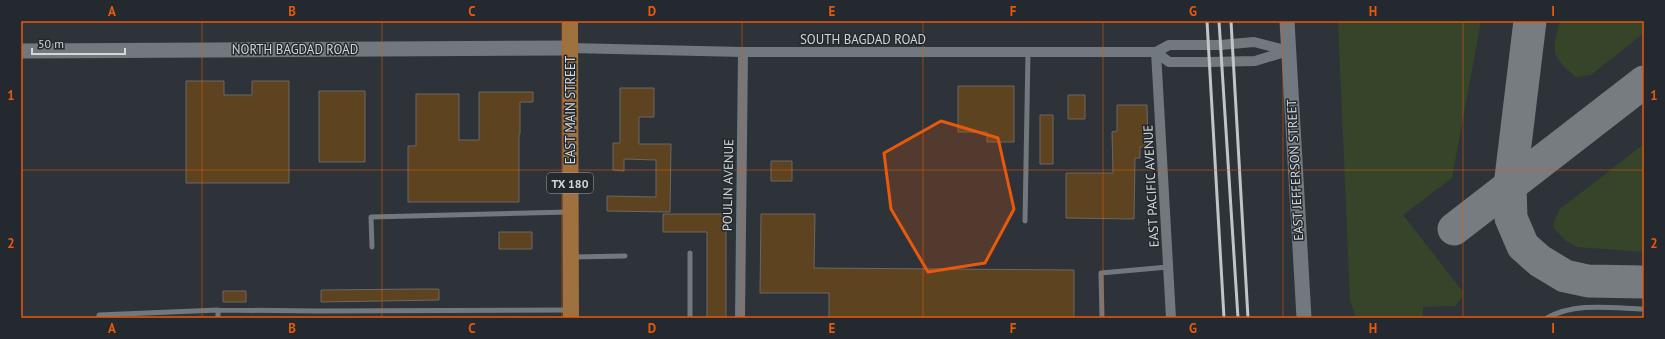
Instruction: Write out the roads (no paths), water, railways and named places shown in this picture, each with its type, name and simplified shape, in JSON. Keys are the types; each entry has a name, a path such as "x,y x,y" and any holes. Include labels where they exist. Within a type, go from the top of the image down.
{"main road":[{"name":"EAST MAIN STREET","path":"570,21 571,314"}],"street":[{"name":"EAST JEFFERSON STREET","path":"1287,21 1304,318"},
{"name":"SOUTH BAGDAD ROAD","path":"570,48 742,52 1156,52 1169,45 1220,45 1254,42 1288,51"},
{"name":"NORTH BAGDAD ROAD","path":"21,51 570,48"},
{"path":"1156,52 1169,62 1210,62 1255,61 1288,51"},
{"name":"POULIN AVENUE","path":"740,318 742,52"},
{"name":"EAST PACIFIC AVENUE","path":"1156,52 1171,318"}],"lane":[{"path":"1025,221 1028,52"},
{"path":"372,247 371,217 570,212"},
{"path":"690,253 690,318"},
{"path":"570,257 625,256"},
{"path":"1102,318 1101,273 1168,267"},
{"path":"1547,318 1564,310 1595,307 1644,309"},
{"path":"99,318 99,315 218,310 571,314"},
{"path":"218,310 218,318"},
{"path":"319,311 319,318"}],"railway":[{"path":"1207,21 1224,318"},
{"path":"1219,21 1238,318"},
{"path":"1231,21 1248,318"}]}
